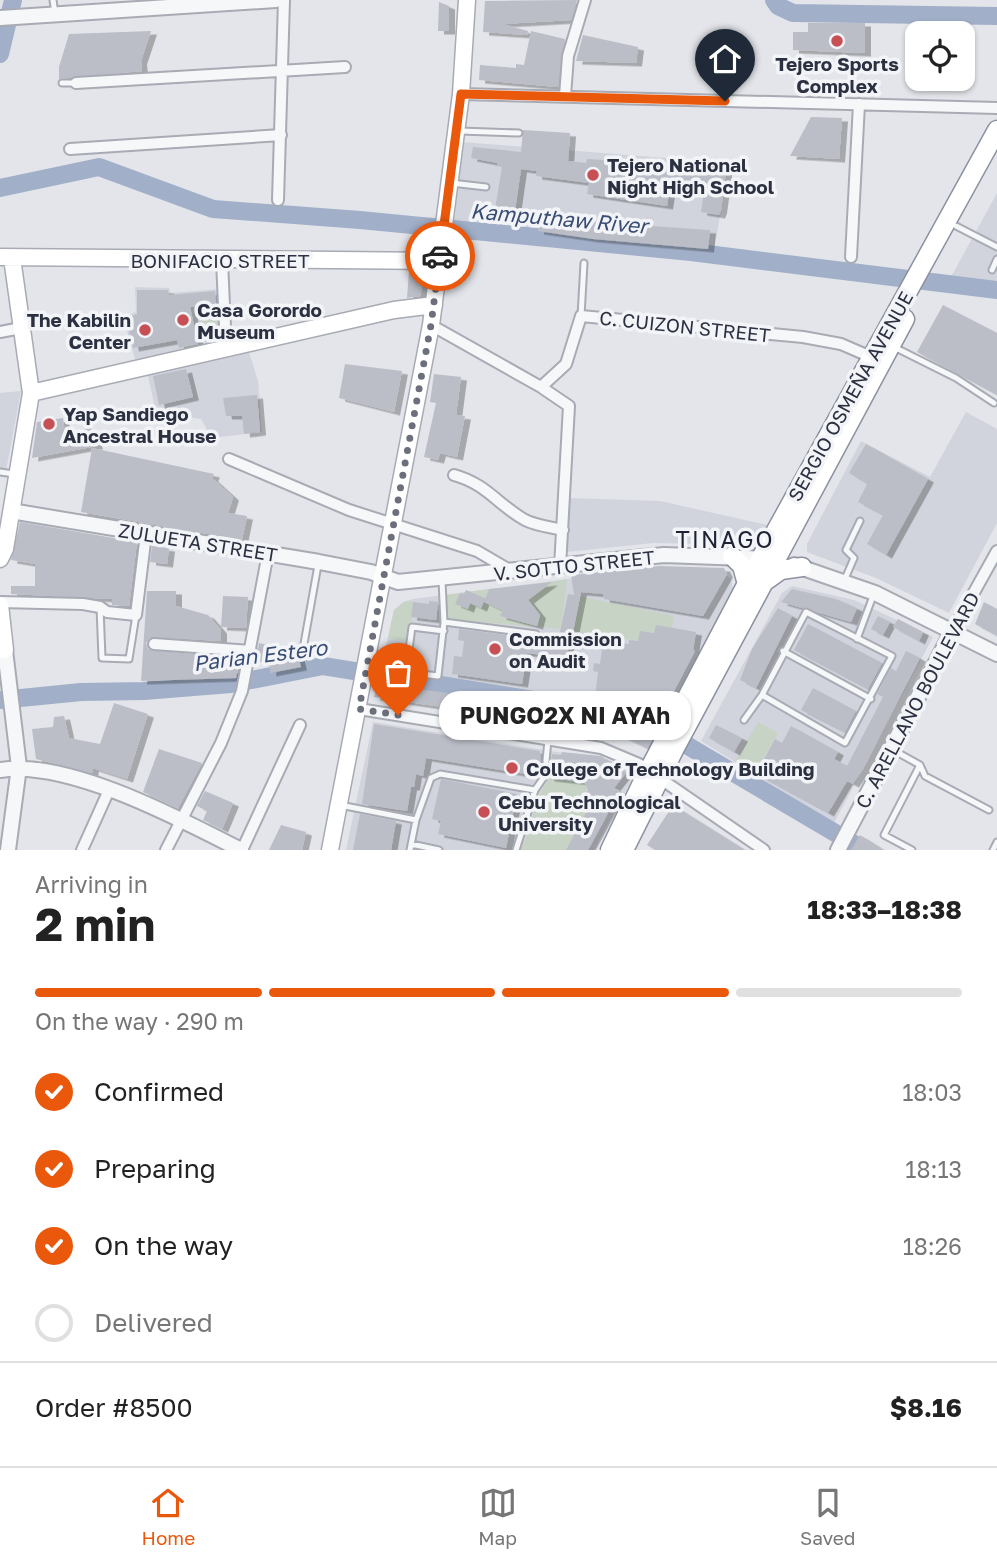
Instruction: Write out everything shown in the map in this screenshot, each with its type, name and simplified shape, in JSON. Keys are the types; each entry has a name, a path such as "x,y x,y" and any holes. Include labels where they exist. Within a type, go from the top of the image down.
{"highway":[{"name":"SERGIO OSMEÑA AVENUE","path":"610,850 654,775 755,583 783,562 871,356 928,265 997,130"},
{"name":"SERGIO OSMEÑA AVENUE","path":"928,265 956,226 997,154"},
{"name":"SERGIO OSMEÑA AVENUE","path":"783,562 786,541 891,346 915,288"},
{"path":"732,556 755,583 780,570 783,562"},
{"name":"SERGIO OSMEÑA AVENUE","path":"625,850 654,775"}],"main road":[{"path":"330,850 361,702 431,325 457,131 467,0"},
{"path":"0,559 5,549 11,511 8,473 31,393 22,328 6,258"},
{"name":"BONIFACIO STREET","path":"6,258 440,261"},
{"path":"31,393 394,310 434,305"},
{"path":"0,604 3,650"}],"street":[{"path":"1,18 19,18 54,8 276,0"},
{"path":"278,200 284,0"},
{"path":"565,96 568,56 585,0"},
{"path":"76,83 345,67"},
{"path":"461,94 997,108"},
{"path":"851,257 859,104"},
{"path":"70,149 281,135"},
{"path":"222,261 226,349"},
{"name":"C. CUIZON STREET","path":"541,387 566,364 581,316 803,337 841,344 871,356"},
{"path":"431,325 541,387 569,407 561,567"},
{"path":"0,332 22,328"},
{"path":"229,460 349,510 477,551 511,571"},
{"path":"454,475 488,489 523,519 563,530"},
{"name":"ZULUETA STREET","path":"11,511 319,562 371,572 383,579"},
{"path":"0,604 83,604 100,607 107,612 136,615 146,534"},
{"name":"C. ARELLANO BOULEVARD","path":"842,842 997,551"},
{"path":"166,850 220,744 242,691 268,553"},
{"name":"V. SOTTO STREET","path":"383,579 413,583 664,555 732,556 783,562 875,593 997,654"},
{"path":"154,644 251,651"},
{"path":"3,650 19,767 8,850"},
{"path":"361,702 548,740 601,748 654,775 764,850"},
{"path":"0,770 31,767 109,790 182,820 241,850 300,724"},
{"path":"82,850 109,790"}],"lane":[{"path":"62,83 76,83"},
{"path":"457,131 519,133"},
{"path":"450,183 486,187"},
{"path":"956,226 997,247"},
{"path":"992,270 997,259"},
{"path":"581,316 584,264"},
{"path":"891,346 956,378 994,402"},
{"path":"844,581 854,558 846,550 860,521"},
{"path":"302,655 319,562"},
{"path":"442,580 444,631 438,676 406,672 412,627 444,631"},
{"path":"857,639 875,593"},
{"path":"100,607 102,659 129,659 136,615"},
{"path":"744,720 762,695 806,612 892,656 845,743 762,695"},
{"path":"444,622 536,634"},
{"path":"783,651 871,699"},
{"path":"546,761 548,740"},
{"path":"893,750 920,765 925,776 989,810"},
{"path":"912,850 884,835 920,765"},
{"path":"435,850 410,847 416,820 431,778 440,774 535,790"},
{"path":"516,850 535,790 544,777"},
{"path":"340,805 416,820"},
{"path":"993,850 997,842"}],"shaded area":[{"path":"462,142 729,163 714,251 454,227"},
{"path":"997,193 997,286 951,277"},
{"path":"135,287 169,288 171,293 220,289 220,344 136,362 123,317 136,312"},
{"path":"248,349 258,381 262,432 212,438 201,419 156,412 147,372"},
{"path":"21,391 6,471 0,470 0,393"},
{"path":"966,412 997,429 997,523 949,613 876,578 807,552 807,544 861,441 930,477"},
{"path":"570,498 660,501 772,526 762,541 754,545 653,543 567,552"},
{"path":"623,572 724,573 731,579 733,588 666,719 380,673 394,610 403,602"},
{"path":"792,586 854,600 933,637 834,823 701,741 782,593"},
{"name":"Cebu Technological University","path":"373,722 618,762 635,774 594,850 346,850"}],"green space":[{"path":"218,309 219,340 206,342 200,311"},
{"path":"567,579 561,629 448,619 445,595 489,589 484,602 503,611 501,617 537,626 540,615 528,600 544,588 544,583"},
{"path":"580,596 674,616 672,628 638,641 573,631"},
{"path":"406,601 413,602 410,642 388,638 394,610"},
{"path":"380,673 666,719 659,729 600,718 600,714 376,684"},
{"path":"758,722 778,733 756,771 736,760"},
{"path":"549,778 588,783 584,797 592,801 566,850 520,850 539,796"}],"building":[{"path":"577,0 571,20 502,24 528,31 527,35 483,32 485,1"},
{"path":"439,2 449,6 449,31 438,31"},
{"name":"Tejero Sports Complex","path":"808,23 865,23 865,53 793,50 793,32 808,32"},
{"path":"151,31 141,61 142,71 59,79 59,67 69,34"},
{"path":"531,31 565,39 558,87 479,80 480,65 516,68 516,64 524,65"},
{"path":"583,35 638,47 636,63 576,61"},
{"path":"811,117 842,118 839,159 790,156"},
{"path":"523,130 570,133 568,161 586,163 587,159 657,163 708,170 709,162 727,165 719,215 701,212 705,185 671,180 667,206 587,194 589,183 536,176 537,171 521,169 514,218 494,215 502,167 497,166 497,163 471,158 473,147 521,152"},
{"path":"541,212 594,222 710,230 708,249 593,239 538,231"},
{"path":"409,271 425,271 420,296 407,298"},
{"path":"137,290 168,290 169,295 215,291 216,305 190,307 198,344 179,348 177,340 133,348 126,318 137,314"},
{"path":"943,305 997,333 997,395 917,352"},
{"path":"345,364 402,371 394,412 339,398"},
{"path":"186,369 193,397 159,405 153,376"},
{"path":"434,374 461,377 456,415 465,416 457,457 440,453 438,460 424,457 436,403 430,402"},
{"path":"257,395 260,432 244,434 242,416 226,416 223,398"},
{"path":"63,418 65,434 91,428 97,446 32,458 37,422"},
{"path":"866,444 928,479 886,555 867,544 883,515 858,502 867,484 849,473"},
{"path":"92,448 214,474 212,478 233,497 228,513 247,516 242,540 81,512"},
{"path":"20,522 137,542 129,606 112,605 112,599 11,594 11,586 35,586 35,564 11,560"},
{"path":"152,546 169,548 167,564 150,562"},
{"path":"659,566 724,568 727,574 703,616 604,599 603,594 581,592 573,632 594,634 594,645 568,645 567,658 527,653 522,684 452,674 454,656 462,657 464,641 458,640 459,629 562,642 564,633 560,632 568,594 574,595 571,575"},
{"path":"552,582 528,600 540,615 537,626 500,616 503,611 484,602 489,589"},
{"path":"792,589 836,599 857,608 851,622 781,602"},
{"path":"466,590 485,598 481,608 470,603 468,609 455,604 460,593 464,594"},
{"path":"147,591 176,591 176,606 208,615 221,630 221,641 151,637 146,643 149,650 240,658 236,678 141,681"},
{"path":"223,596 248,597 246,628 221,627"},
{"path":"429,601 438,602 436,620 411,617 413,602 429,604"},
{"path":"984,602 997,609 997,636 975,624"},
{"path":"778,608 792,616 756,688 740,680 752,649"},
{"path":"878,616 890,622 883,635 871,629"},
{"path":"898,619 923,632 919,641 893,627"},
{"path":"808,624 882,663 868,689 794,650"},
{"path":"656,625 696,632 695,651 664,710 621,704 621,699 595,696 598,672 593,671 594,663 600,664 603,641 629,644 629,640 638,641 640,631 654,633"},
{"path":"259,643 297,651 301,667 270,673 271,664 256,661"},
{"path":"906,651 920,658 863,769 853,784 847,781 828,813 756,774 775,739 782,743 791,726 838,752 834,759 847,766 883,697 877,694 891,668 896,671"},
{"path":"385,661 393,662 389,685 600,714 600,718 658,729 647,748 609,730 609,736 529,725 530,720 374,697"},
{"path":"813,688 856,711 845,732 801,710"},
{"path":"114,703 148,714 127,779 93,768 92,773 36,759 32,729 53,727 54,717 64,716 69,738 100,744"},
{"path":"374,724 540,751 541,763 545,766 551,763 552,754 561,755 562,752 601,756 626,773 614,788 620,791 588,850 566,850 592,801 584,797 588,790 584,782 549,778 545,772 538,776 426,758 423,776 416,774 414,787 411,787 407,811 362,804"},
{"path":"716,725 742,738 734,752 709,738"},
{"path":"159,749 202,763 178,808 143,792"},
{"path":"441,779 517,794 506,848 438,834 441,821 432,819"},
{"path":"205,791 233,803 222,829 203,820 207,811 197,806"},
{"path":"673,805 745,850 655,850 647,845"},
{"path":"360,814 396,821 391,850 353,850"},
{"path":"281,825 306,832 302,850 269,850"},
{"path":"860,835 873,843 883,850 851,850"}],"waterway":[{"name":"Kamputhaw River","path":"0,54 13,0"},
{"path":"774,0 778,6 793,13 997,16"},
{"name":"Kamputhaw River","path":"0,188 99,167 213,209 360,220 691,252 997,290"},
{"name":"Parian Estero","path":"0,700 81,692 144,691 231,684 323,666 639,717 864,850"}],"way so far":[{"path":"398,715 359,709 431,325 440,256"}],"place":[{"name":"Tejero Sports Complex","path":"837,41"},
{"name":"Tejero National Night High School","path":"593,175"},
{"name":"Casa Gorordo Museum","path":"183,320"},
{"name":"The Kabilin Center","path":"145,330"},
{"name":"Yap Sandiego Ancestral House","path":"49,424"},
{"name":"Commission on Audit","path":"495,649"},
{"name":"PUNGO2X NI AYAh","path":"398,715"},
{"name":"College of Technology Building","path":"512,768"},
{"name":"Cebu Technological University","path":"484,812"}],"district":[{"name":"TINAGO","path":"725,539"}],"route":[{"path":"440,256 461,94 725,101"}]}
